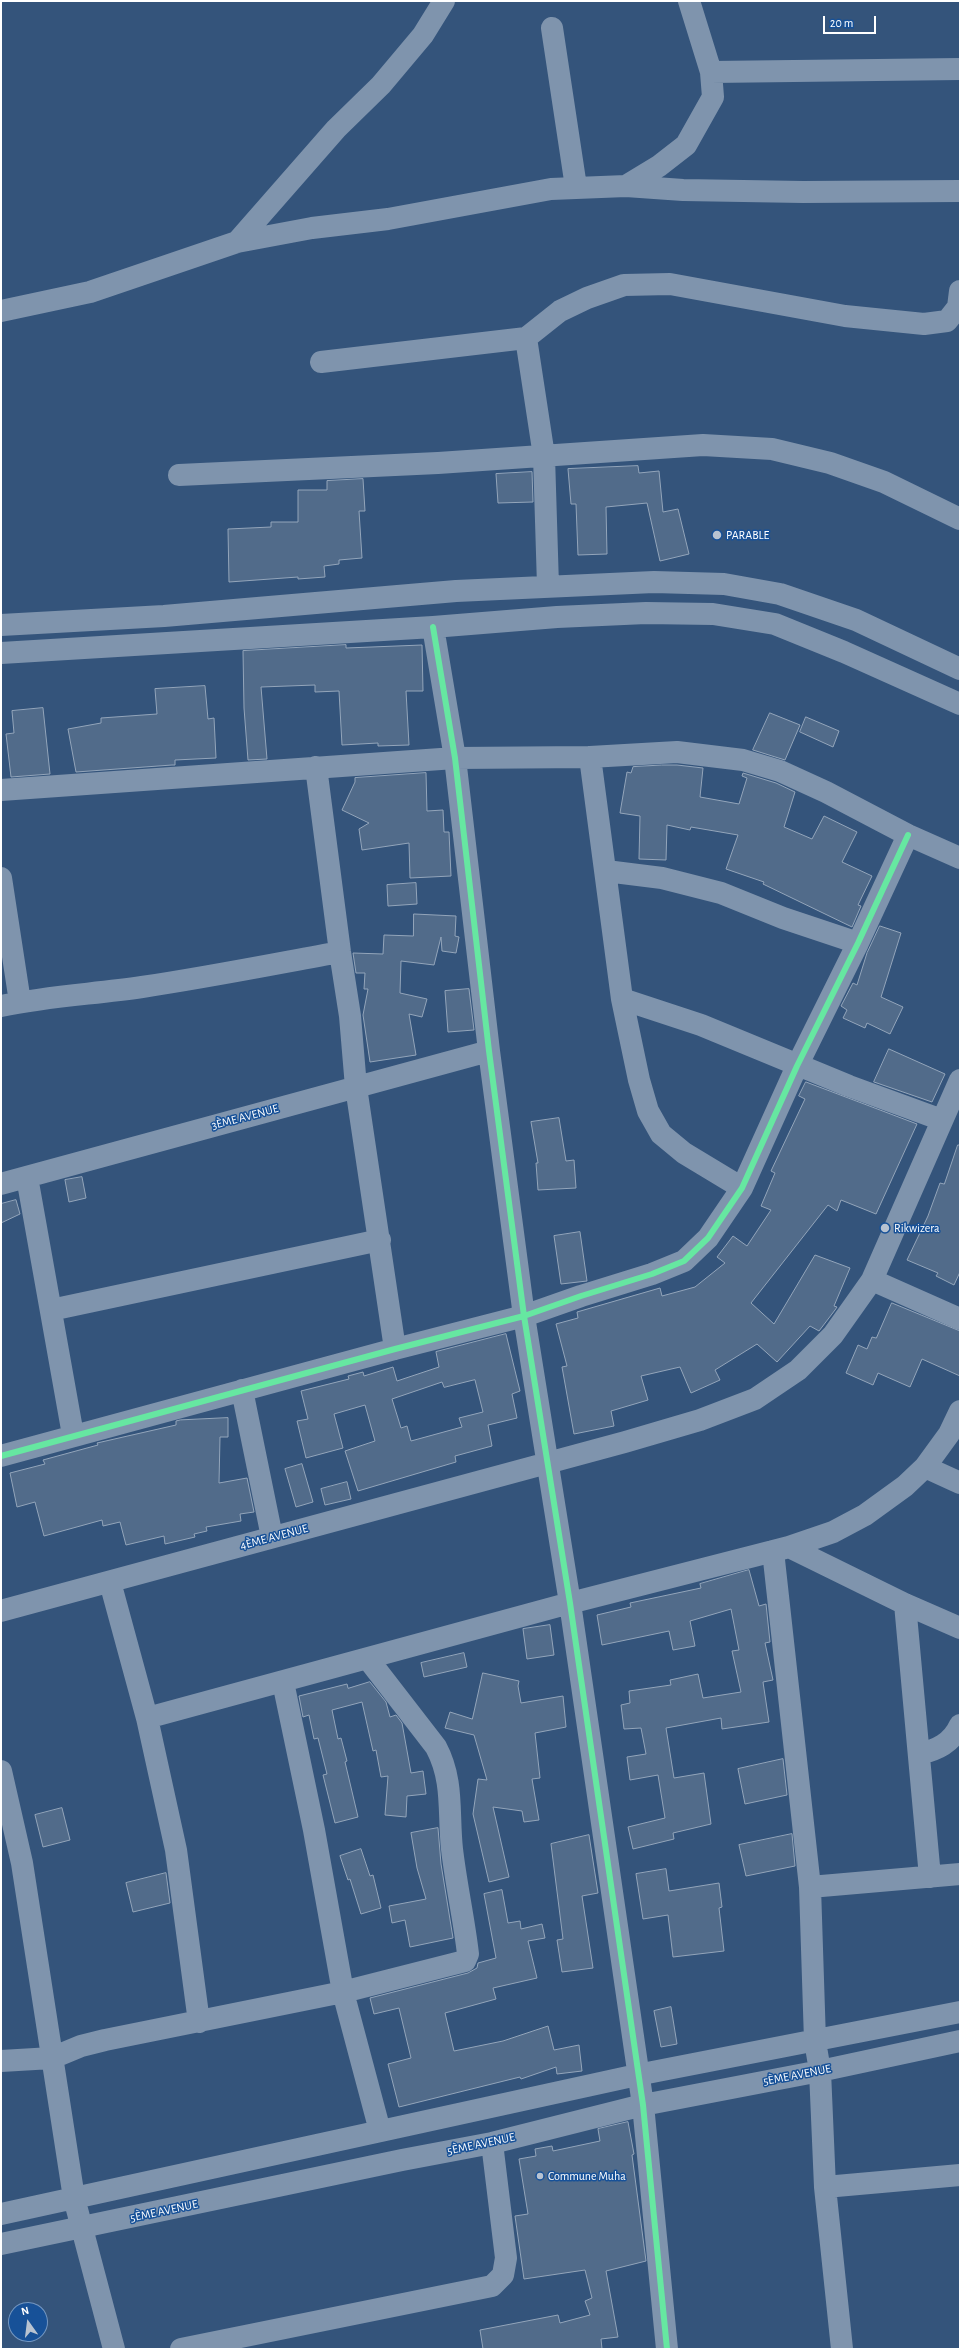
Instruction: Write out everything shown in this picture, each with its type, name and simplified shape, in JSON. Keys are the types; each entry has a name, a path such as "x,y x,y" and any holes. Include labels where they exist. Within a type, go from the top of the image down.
{"street":[{"path":"237,242 336,129 381,85 423,35 444,1"},
{"path":"626,186 659,166 686,145 713,97 711,72 689,1"},
{"path":"552,28 576,187"},
{"path":"711,72 960,69"},
{"path":"1,311 90,292 237,242 576,187 626,186 683,190 788,192 960,191"},
{"path":"321,362 526,338 560,311 587,298 624,284 670,284 845,316 924,324 947,321 958,307 960,291"},
{"path":"526,338 544,456 548,586"},
{"path":"179,475 544,456 703,445 772,449 830,463 884,482 960,519"},
{"path":"1,625 164,616 456,591 654,582 716,584 780,594 856,620 960,669"},
{"path":"1,654 433,627 557,617 646,612 713,614 775,624 844,652 960,704"},
{"path":"433,627 455,758 489,1051 524,1316 570,1603 637,2075 643,2105 667,2349"},
{"path":"1,790 455,758 590,757 677,752 743,760 780,771 826,792 908,835 960,858"},
{"path":"590,757 622,999 639,1080 648,1111 661,1134 684,1153 742,1188"},
{"path":"316,767 340,952 350,1016 356,1087 380,1240 395,1349"},
{"path":"1,1456 73,1435 524,1316 581,1296 652,1274 684,1261 708,1238 742,1188 797,1066 858,943 908,835"},
{"path":"606,871 662,878 721,893 784,918 858,943"},
{"path":"1,878 10,1004 202,978 340,952"},
{"path":"622,999 701,1025 797,1066 942,1120"},
{"name":"3ÈME AVENUE","path":"1,1184 489,1051"},
{"name":"4ÈME AVENUE","path":"1,1611 700,1420 755,1399 798,1370 833,1335 872,1280 960,1080"},
{"path":"27,1177 73,1435"},
{"path":"51,1310 380,1240"},
{"path":"872,1280 960,1319"},
{"path":"242,1390 272,1537"},
{"path":"147,1718 570,1603 781,1549 833,1532 866,1515 905,1486 926,1467 949,1434 960,1411"},
{"path":"926,1467 960,1483"},
{"path":"781,1549 960,1628"},
{"path":"781,1549 810,1886 815,2041 820,2071 825,2187 842,2349"},
{"path":"110,1582 147,1718 176,1850 199,2022"},
{"path":"905,1604 930,1877"},
{"path":"1,2061 52,2058 81,2046 105,2040 343,1992 459,1964 465,1961 468,1954 452,1848 449,1782 444,1763 436,1747 368,1659"},
{"path":"283,1682 314,1830 343,1992 380,2131"},
{"path":"919,1754 937,1750 948,1742 960,1725"},
{"path":"1,1771 22,1863 74,2198 114,2349"},
{"path":"810,1886 960,1874"},
{"path":"1,2214 637,2075 960,2012"},
{"name":"5ÈME AVENUE","path":"1,2244 402,2160 492,2143 643,2105 820,2071 960,2041"},
{"path":"181,2349 492,2286 503,2275 506,2258 492,2143"},
{"path":"825,2187 960,2176"}],"building":[{"path":"638,466 639,473 659,471 663,512 678,509 689,554 660,561 647,503 606,507 607,554 578,555 576,504 571,504 568,469"},
{"path":"532,472 533,502 498,503 496,474"},
{"path":"363,479 365,511 359,511 362,558 339,560 339,564 324,566 325,577 298,579 298,577 229,582 228,529 271,527 271,522 298,522 298,490 327,490 327,481"},
{"path":"346,645 346,648 422,645 423,691 406,691 409,745 378,746 378,743 342,745 339,691 315,692 315,685 261,687 267,759 248,760 244,708 243,651"},
{"path":"205,686 208,719 214,718 216,758 175,760 175,765 76,772 68,729 101,723 101,718 157,714 155,689"},
{"path":"43,708 50,774 11,777 6,734 14,733 12,711"},
{"path":"770,713 800,725 785,760 753,750"},
{"path":"806,717 839,731 833,747 800,732"},
{"path":"662,765 703,768 700,797 739,804 747,778 742,776 743,773 776,783 795,792 784,827 812,839 824,816 857,832 842,862 872,876 858,905 861,906 852,927 763,884 764,882 726,869 738,835 691,827 690,830 667,825 666,860 639,859 640,816 620,813 627,772 631,773 633,767"},
{"path":"426,773 427,811 443,810 444,832 449,832 451,876 410,878 409,843 362,850 359,829 369,823 342,810 355,782 355,778"},
{"path":"416,883 417,904 388,906 387,885"},
{"path":"414,914 456,916 455,936 459,937 456,953 442,951 441,937 434,965 401,961 400,993 427,999 422,1017 409,1014 416,1055 370,1062 363,1015 368,989 364,989 365,973 356,973 353,953 383,954 384,935 413,936"},
{"path":"880,926 901,933 881,997 903,1007 890,1034 867,1023 865,1028 843,1018 847,1010 841,1006 853,983 857,985 867,953"},
{"path":"469,989 474,1030 448,1032 445,991"},
{"path":"889,1049 945,1074 932,1102 874,1082"},
{"path":"806,1082 917,1124 876,1214 841,1200 837,1211 828,1205 751,1303 774,1324 815,1255 850,1268 834,1306 837,1307 819,1331 810,1326 777,1362 757,1344 715,1370 720,1380 691,1393 680,1367 641,1376 648,1400 611,1411 614,1426 574,1434 562,1367 567,1366 556,1324 578,1318 577,1312 660,1288 662,1296 695,1287 725,1263 717,1257 733,1236 747,1246 771,1210 761,1206 775,1173 771,1171 805,1099 799,1096"},
{"path":"559,1118 566,1161 574,1160 576,1188 538,1190 536,1163 538,1163 531,1122"},
{"path":"958,1145 960,1145 960,1272 954,1285 936,1276 938,1273 907,1260 928,1216 940,1183 944,1184"},
{"path":"82,1177 86,1198 69,1202 65,1180"},
{"path":"16,1200 20,1214 1,1223 1,1204"},
{"path":"580,1232 587,1281 561,1284 554,1236"},
{"path":"892,1303 960,1331 960,1376 922,1359 910,1387 878,1373 873,1385 846,1373 858,1345 867,1349 872,1337 876,1338"},
{"path":"506,1334 520,1391 512,1394 517,1418 488,1425 492,1446 455,1456 456,1462 358,1491 345,1451 375,1441 365,1405 334,1414 343,1448 306,1458 297,1421 308,1419 301,1391 349,1379 348,1376 363,1372 364,1376 393,1367 397,1381 439,1367 436,1352","holes":["475,1380 483,1412 459,1418 462,1427 411,1441 407,1426 401,1428 392,1399 442,1382 444,1387"]},
{"path":"228,1418 228,1437 220,1437 219,1483 247,1478 254,1512 240,1514 241,1521 206,1527 207,1531 194,1534 195,1537 165,1544 164,1536 126,1545 120,1522 103,1526 102,1520 44,1536 35,1502 17,1507 10,1473 45,1464 43,1460 98,1445 97,1443 176,1425 176,1421"},
{"path":"302,1464 313,1502 296,1507 285,1469"},
{"path":"347,1482 351,1499 325,1505 321,1489"},
{"path":"749,1570 759,1606 766,1604 770,1642 765,1643 773,1680 763,1682 769,1722 722,1729 721,1718 666,1728 674,1778 704,1773 711,1824 673,1833 674,1839 633,1849 628,1827 665,1818 658,1775 630,1780 627,1757 646,1754 641,1728 624,1729 621,1705 630,1703 629,1691 671,1685 670,1680 698,1674 703,1698 741,1692 732,1651 739,1650 731,1609 690,1621 695,1646 673,1650 669,1631 602,1645 597,1615 631,1607 630,1603 701,1588 700,1584"},
{"path":"550,1625 554,1655 527,1659 523,1629"},
{"path":"464,1653 467,1667 424,1677 421,1663"},
{"path":"483,1673 519,1681 518,1686 521,1703 563,1696 566,1727 535,1733 540,1778 532,1779 539,1820 524,1822 522,1811 493,1807 509,1877 489,1882 473,1814 478,1779 487,1780 474,1735 445,1728 450,1712 472,1719"},
{"path":"370,1682 386,1702 390,1717 396,1715 402,1723 411,1773 423,1771 426,1794 407,1796 406,1817 385,1815 388,1776 381,1777 376,1750 373,1751 362,1702 332,1710 338,1739 341,1738 347,1761 345,1762 358,1817 335,1823 323,1775 327,1774 318,1738 314,1739 309,1715 303,1717 299,1696 347,1684 348,1688"},
{"path":"783,1759 787,1795 745,1804 738,1769"},
{"path":"62,1808 70,1840 43,1847 35,1815"},
{"path":"438,1828 441,1864 453,1938 410,1947 405,1920 392,1923 389,1906 426,1899 417,1868 411,1833"},
{"path":"792,1834 795,1866 746,1876 739,1845"},
{"path":"589,1835 598,1893 582,1896 593,1968 562,1972 557,1940 563,1939 551,1844"},
{"path":"361,1849 370,1876 373,1875 381,1908 361,1914 350,1879 348,1880 340,1856"},
{"path":"666,1869 669,1891 719,1883 722,1907 719,1908 724,1951 673,1957 668,1915 643,1919 636,1874"},
{"path":"166,1873 170,1903 133,1912 126,1883"},
{"path":"502,1890 508,1923 520,1921 521,1929 542,1924 545,1938 528,1941 537,1978 493,1988 496,1999 445,2013 454,2051 503,2041 548,2026 554,2050 579,2045 582,2071 557,2074 556,2067 521,2079 520,2077 399,2107 388,2064 411,2058 399,2008 374,2014 370,1998 468,1973 477,1968 478,1963 496,1958 484,1894"},
{"path":"671,2007 677,2044 661,2047 654,2011"},
{"path":"628,2122 634,2154 632,2155 646,2261 606,2271 618,2337 601,2339 602,2349 483,2349 480,2330 558,2315 560,2323 590,2315 585,2301 592,2298 585,2270 524,2279 515,2216 528,2214 519,2159 536,2156 535,2149 552,2146 553,2151 600,2141 598,2129"}],"cycle path":[{"path":"433,627 455,758 489,1051 524,1316 570,1603 643,2105 667,2349"},
{"path":"1,1456 395,1349 524,1316 581,1296 652,1274 684,1261 708,1238 742,1188 797,1066 858,943 908,835"}],"place":[{"name":"PARABLE","path":"717,535"},
{"name":"Rikwizera","path":"885,1228"},
{"name":"Commune Muha","path":"540,2176"}]}
